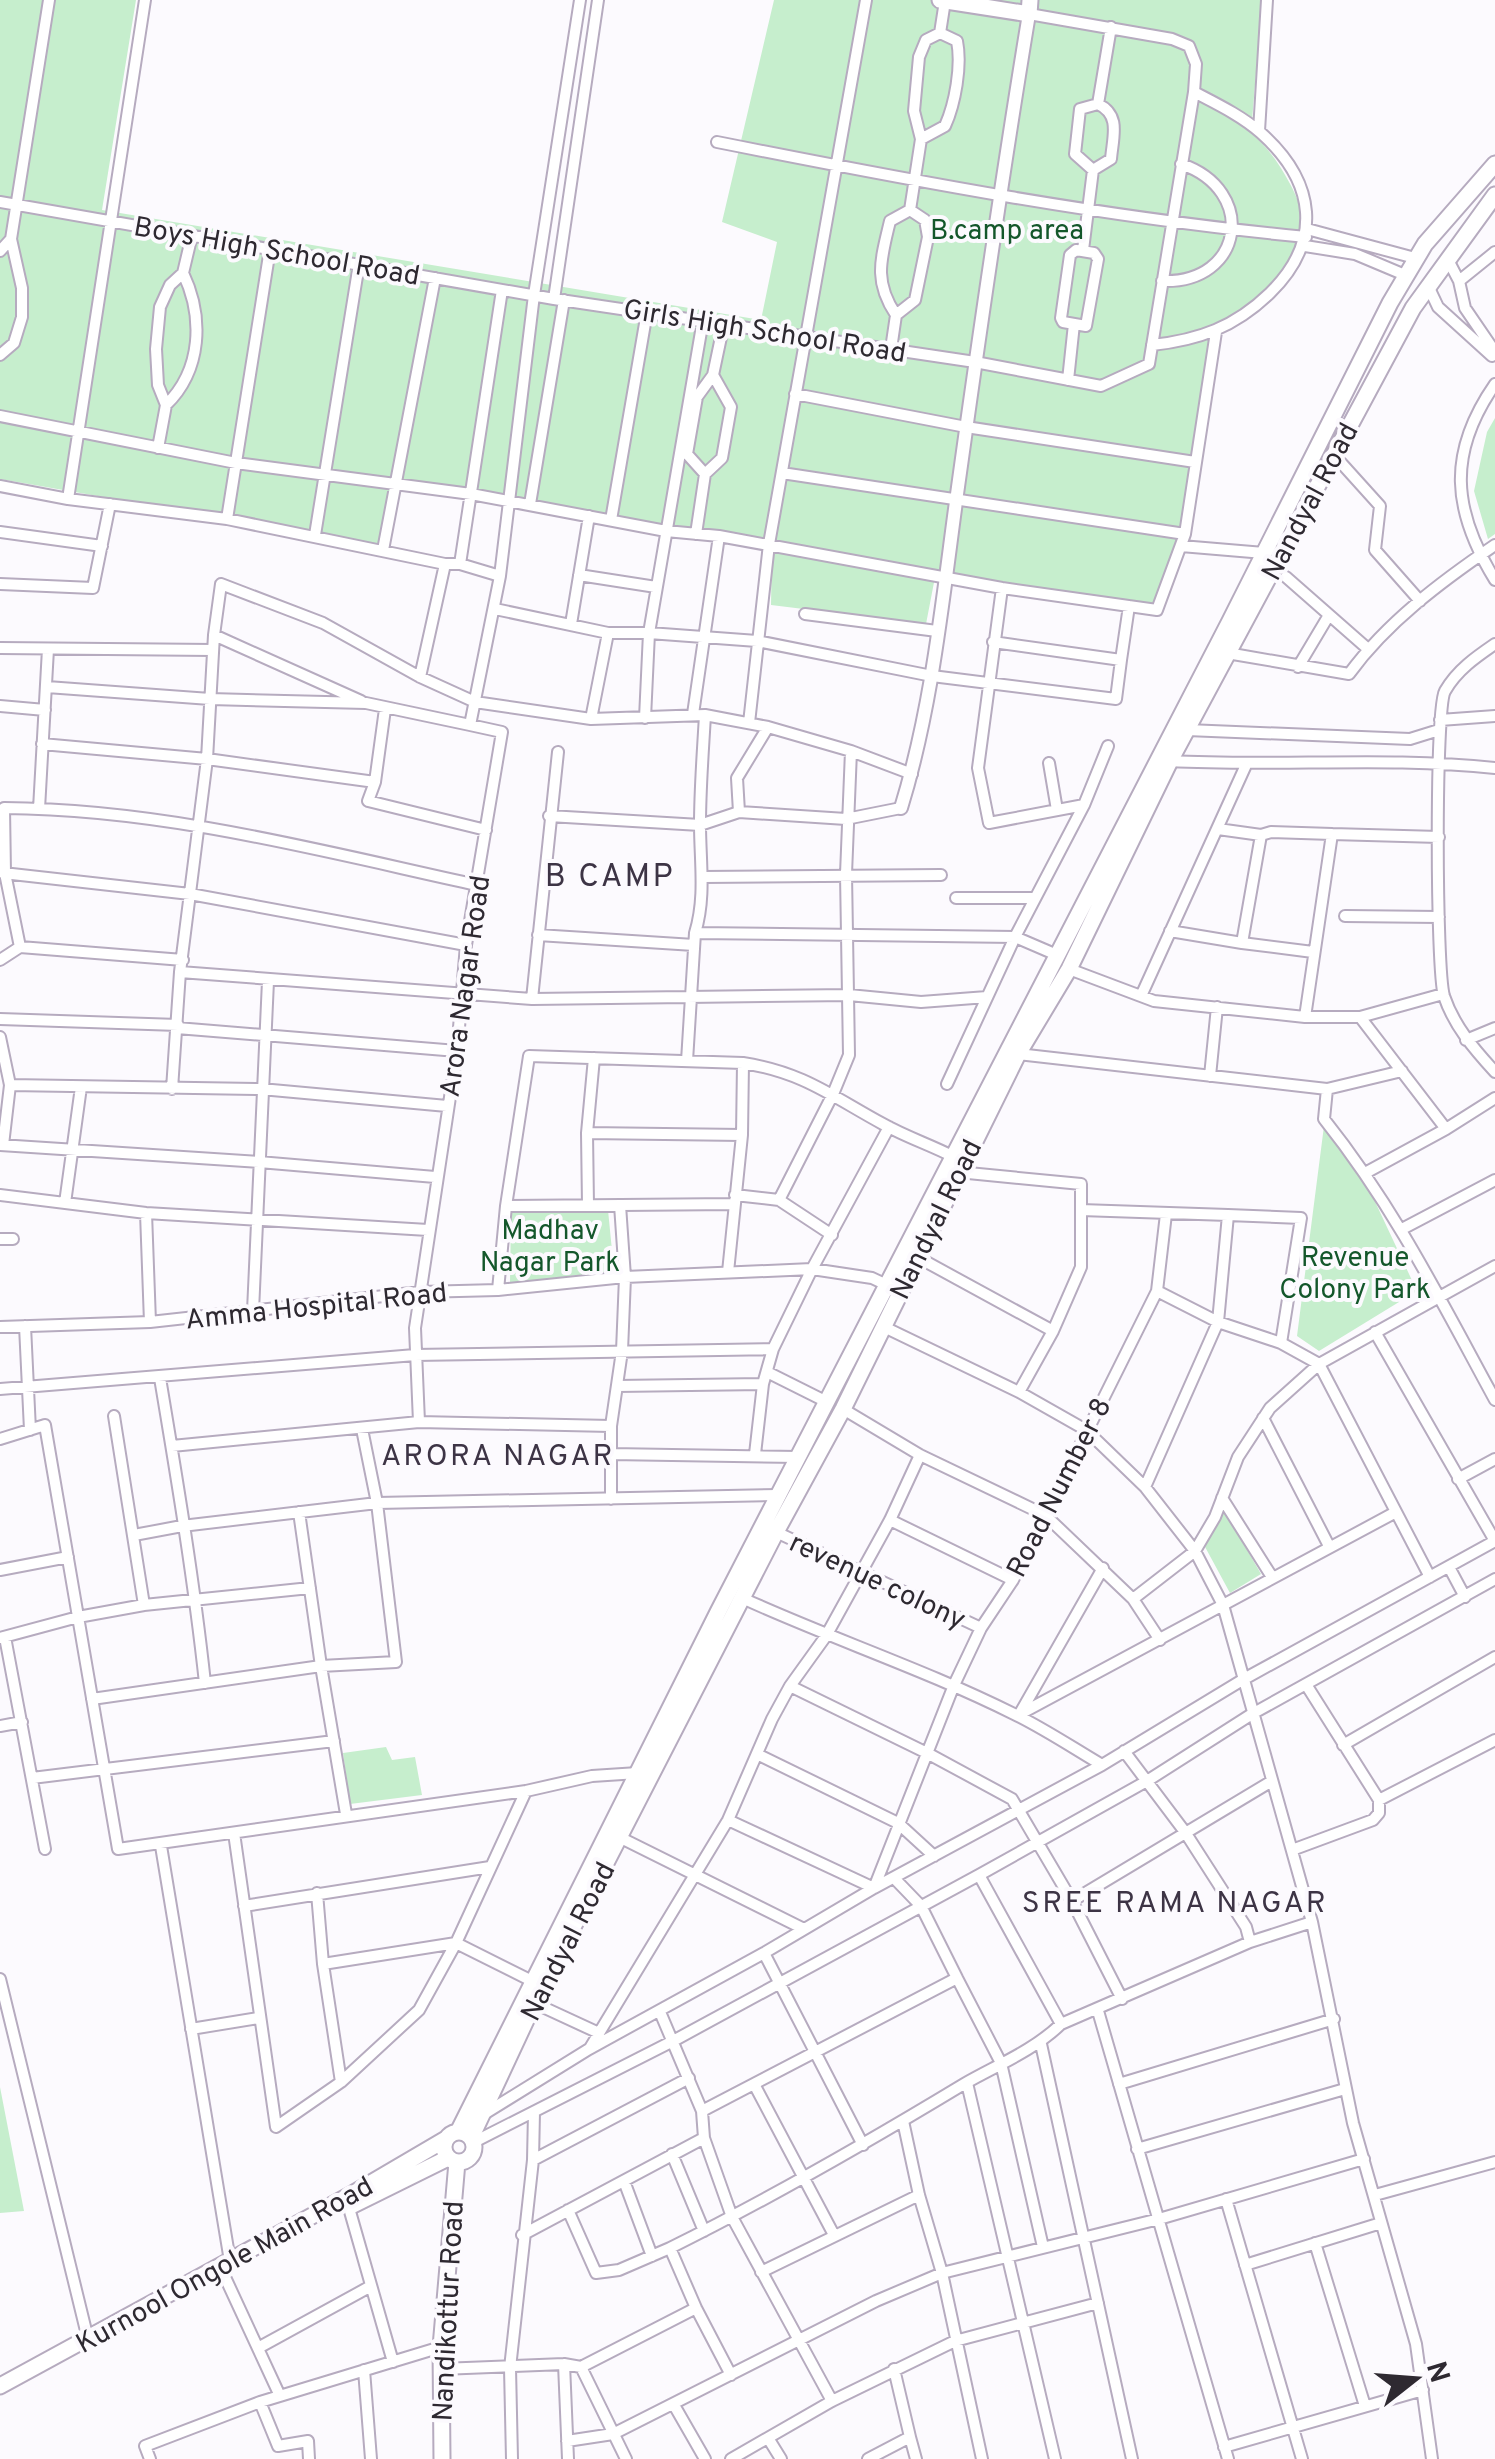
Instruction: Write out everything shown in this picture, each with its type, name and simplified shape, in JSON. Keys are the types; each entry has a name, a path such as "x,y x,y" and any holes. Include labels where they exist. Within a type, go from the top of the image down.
{"main road":[{"path":"942,0 1029,7"},
{"name":"Nandyal Road","path":"462,2138 534,1982 798,1457 835,1406 882,1326 894,1289 918,1258 956,1165 1018,1054 1390,302 1425,244 1495,164"},
{"name":"Nandyal Road","path":"462,2138 484,2114 534,2003 776,1532 956,1165 1227,653 1413,308 1495,195"},
{"path":"1425,244 1442,248 1447,257"},
{"path":"1390,302 1413,308"},
{"path":"452,2160 471,2157 462,2138"},
{"name":"Kurnool Ongole Main Road","path":"0,2394 354,2194 462,2138"},
{"name":"Nandikottur Road","path":"442,2459 441,2347 452,2160 444,2149 462,2138"},
{"name":"Kurnool Ongole Main Road","path":"0,2386 227,2268 452,2160"}],"street":[{"path":"0,354 14,343 22,317 22,288 11,239 49,0"},
{"path":"68,499 146,0"},
{"path":"214,635 366,703 470,725 495,609 534,294 580,0"},
{"path":"530,504 598,0"},
{"path":"749,724 769,544 866,0"},
{"path":"940,33 942,0"},
{"path":"1259,131 1266,0"},
{"path":"549,816 700,825 739,812 846,819 902,808 932,676 1029,7 1189,46 1196,64 1152,345 1194,340 1216,332 1266,297 1290,273 1306,237 1300,189 1275,147 1259,131 1194,92"},
{"path":"1098,104 1110,26"},
{"path":"921,139 938,132 949,116 959,53 957,41 940,33"},
{"path":"910,210 921,139 914,111 919,57 926,40 940,33"},
{"path":"1083,250 1094,170 1111,159 1115,118 1098,104 1080,109 1074,154 1094,170"},
{"path":"716,142 999,196 1172,224 1306,237 1416,258"},
{"path":"1162,280 1198,275 1230,247 1234,230 1227,201 1215,183 1199,170 1181,164"},
{"name":"Boys High School Road","path":"0,202 559,299"},
{"path":"896,315 915,300 928,237 925,220 910,210"},
{"path":"892,349 896,315 884,298 879,279 890,221 910,210"},
{"path":"158,448 166,405 158,385 160,307 170,285 183,273 192,235"},
{"path":"1306,237 1405,276"},
{"path":"0,251 11,239"},
{"path":"227,519 270,249"},
{"path":"1083,250 1094,253 1098,259 1086,326 1063,322 1061,318 1070,255 1083,250"},
{"path":"1458,281 1495,252"},
{"path":"1447,257 1465,308 1495,356"},
{"path":"315,536 359,264"},
{"path":"166,405 181,391 192,364 198,318 183,273"},
{"path":"383,550 435,278"},
{"path":"1429,288 1438,307 1495,356"},
{"path":"460,564 502,290"},
{"name":"Girls High School Road","path":"559,299 1108,384 1149,364 1152,345"},
{"path":"611,520 647,312"},
{"path":"646,718 649,632 703,320"},
{"path":"706,474 687,454 697,396 713,375 724,323"},
{"path":"1068,380 1074,324"},
{"path":"0,416 236,463 396,482 666,532 719,536 1002,588 1157,610 1184,540 1216,332"},
{"path":"696,534 706,474 722,458 731,407 713,375"},
{"path":"1495,384 1462,448 1459,474 1461,501 1480,555 1495,580"},
{"path":"795,394 966,427 1195,462"},
{"path":"1334,455 1380,506 1375,550 1420,602"},
{"path":"782,473 956,498 1264,554"},
{"path":"0,486 68,499 227,519 460,564 500,576"},
{"path":"0,584 94,588 110,504"},
{"path":"571,624 589,516"},
{"path":"0,532 102,546"},
{"path":"687,1061 694,939 703,877 699,714 704,638 719,536"},
{"path":"1227,653 1349,674 1368,649 1420,602 1495,545"},
{"path":"420,677 445,564"},
{"path":"579,575 656,587"},
{"path":"1286,576 1368,649"},
{"path":"172,1089 222,584 324,623 420,677 475,702 591,719 699,714 768,727 912,774"},
{"path":"1002,588 978,768 988,823 1084,804"},
{"path":"495,609 608,633 649,632 757,641 932,676 1116,700 1129,606"},
{"path":"805,614 937,631"},
{"path":"1298,667 1329,614"},
{"path":"591,719 608,633"},
{"path":"993,642 1121,660"},
{"path":"1495,644 1465,666 1443,694 1438,837 1443,994 1466,1040 1495,1072"},
{"path":"0,648 213,650"},
{"path":"39,809 48,648"},
{"path":"47,687 210,699 366,703"},
{"path":"0,706 45,710"},
{"path":"385,709 368,801 486,830"},
{"path":"1187,730 1410,739 1439,725 1495,716"},
{"name":"Arora Nagar Road","path":"419,1422 415,1355 420,1292 457,1050 466,945 502,732 470,725"},
{"path":"739,812 737,778 768,727"},
{"path":"42,744 207,759 374,782"},
{"path":"946,1084 1015,937 1084,804 1108,746"},
{"path":"779,1200 849,1055 846,819 851,751"},
{"path":"532,1000 558,752"},
{"path":"1170,761 1246,765 1440,762 1495,768"},
{"path":"1049,764 1057,810"},
{"path":"1141,996 1246,765"},
{"path":"20,947 2,873 4,808 198,824 477,884"},
{"path":"1218,828 1261,835 1271,832 1438,837"},
{"path":"1304,1017 1332,834"},
{"path":"1242,943 1261,835"},
{"path":"2,873 190,894 466,945"},
{"path":"703,877 941,874"},
{"path":"956,898 1035,898"},
{"path":"1346,916 1439,917"},
{"path":"1170,931 1313,952"},
{"path":"538,935 694,939 848,934 1015,937 1154,1001 1304,1017 1360,1017 1443,994"},
{"path":"0,960 20,947 182,966 268,981 532,1000 849,995 922,1002 987,997"},
{"path":"253,1310 268,981"},
{"path":"1210,1076 1217,1007"},
{"path":"1360,1017 1446,1130"},
{"path":"0,1018 177,1026 457,1050"},
{"path":"1466,1040 1495,1028"},
{"path":"0,1038 10,1085 2,1145 436,1177"},
{"path":"1018,1054 1327,1089 1402,1071"},
{"path":"498,1290 506,1206 529,1056 743,1063 779,1068 833,1094 956,1165 1081,1184 1081,1267 1053,1331 1019,1392"},
{"path":"588,1205 587,1133 594,1058"},
{"path":"728,1272 742,1134 743,1063"},
{"path":"10,1085 261,1089 447,1106"},
{"path":"65,1203 81,1087"},
{"path":"1327,1089 1324,1118 1367,1172 1402,1229 1495,1400"},
{"path":"1367,1172 1446,1130 1495,1098"},
{"path":"755,1454 765,1378 774,1349 812,1270 890,1128"},
{"path":"587,1133 742,1134"},
{"path":"1402,1229 1495,1180"},
{"path":"0,1195 146,1213 428,1230"},
{"path":"506,1206 779,1200 832,1234"},
{"path":"611,1499 612,1426 622,1351 625,1276 620,1205"},
{"path":"1081,1210 1301,1218 1281,1343"},
{"path":"146,1213 150,1322"},
{"name":"Road Number 8","path":"874,1888 954,1685 981,1628 1013,1580 1157,1291 1166,1214"},
{"path":"1145,1487 1218,1322 1228,1215"},
{"path":"0,1239 13,1239"},
{"path":"918,1258 1053,1331"},
{"path":"1133,1599 1195,1551 1238,1457 1270,1408 1319,1364 1495,1266"},
{"path":"812,1270 872,1278 894,1289"},
{"name":"Amma Hospital Road","path":"0,1327 150,1322 420,1292 498,1290 625,1276 812,1270"},
{"path":"1157,1291 1218,1322 1281,1343 1319,1364 1430,1577"},
{"path":"25,1326 30,1430"},
{"path":"882,1326 1019,1392 1086,1430 1145,1487 1195,1551 1223,1605 1312,1922 1346,2089 1416,2344 1432,2459"},
{"path":"484,2114 589,2049 1102,1765 1244,1679 1495,1542 1375,1332"},
{"path":"0,1389 415,1355 774,1349"},
{"path":"160,1378 206,1683"},
{"path":"616,1386 765,1378 835,1406 920,1455 1045,1515 1133,1599 1160,1640"},
{"path":"114,1416 144,1604"},
{"path":"1263,1418 1329,1546"},
{"path":"172,1446 419,1422 612,1426"},
{"path":"0,1439 45,1425 118,1849 161,1846 346,1814 638,1772"},
{"path":"92,1699 321,1666 396,1662 377,1503 362,1429"},
{"path":"611,1454 798,1457"},
{"path":"589,2049 728,1820 790,1686 826,1636 890,1520 920,1455"},
{"path":"1458,1479 1495,1459"},
{"path":"134,1535 377,1503 779,1495"},
{"path":"1222,1498 1272,1577"},
{"path":"300,1512 346,1814"},
{"path":"1018,1716 1396,1512"},
{"path":"890,1520 1013,1580"},
{"name":"revenue colony","path":"776,1532 981,1628"},
{"path":"0,1570 68,1557"},
{"path":"1449,1567 1465,1596"},
{"path":"1018,1716 1103,1568"},
{"path":"462,2138 534,2112 673,2041 1147,1781 1252,1714 1495,1579"},
{"path":"45,1848 3,1638 144,1604 310,1588"},
{"path":"742,1598 826,1636 954,1685 1018,1716 1102,1765"},
{"path":"1343,1745 1495,1658"},
{"path":"790,1686 927,1752 1012,1800 1072,1901 1122,1999"},
{"path":"1292,1850 1373,1820 1379,1813 1380,1800 1307,1686"},
{"path":"0,1726 22,1722"},
{"path":"1380,1800 1495,1740"},
{"path":"32,1778 334,1741"},
{"path":"1124,1751 1185,1832 1246,1927 1250,1942"},
{"path":"756,1754 898,1823 934,1856"},
{"path":"1072,1901 1272,1781"},
{"path":"234,1833 276,2128 341,2082 420,2010 456,1943 526,1791"},
{"path":"728,1820 874,1888"},
{"path":"619,1837 804,1929"},
{"path":"161,1846 227,2268 280,2396"},
{"path":"244,1906 490,1867"},
{"path":"980,1874 1061,2024"},
{"path":"894,1878 921,1906 1000,2063 1043,2247"},
{"path":"317,1893 341,2082"},
{"path":"568,2210 596,2272 604,2274 652,2256 732,2218 863,2145 1000,2063 1040,2044 1061,2024 1250,1942 1312,1922"},
{"path":"324,1964 456,1943 534,1982"},
{"path":"764,1954 863,2145"},
{"path":"702,2111 957,1978"},
{"path":"0,1980 88,2338"},
{"path":"534,2003 599,2033"},
{"path":"1098,2011 1226,2453 1293,2426 1423,2390"},
{"path":"660,2012 702,2111 704,2138 732,2218 832,2401"},
{"path":"191,2029 258,2018"},
{"path":"1119,2084 1334,2018"},
{"path":"1040,2044 1132,2459"},
{"path":"533,2160 689,2078"},
{"path":"968,2082 1055,2459"},
{"path":"754,2084 834,2236"},
{"path":"1138,2149 1346,2089"},
{"path":"512,2459 510,2368 533,2160 534,2112"},
{"path":"903,2122 919,2196 942,2273 982,2459"},
{"path":"522,2236 704,2138"},
{"path":"672,2154 704,2231"},
{"path":"567,2442 613,2434 800,2339 942,2273 1159,2219 1364,2160"},
{"path":"1374,2195 1495,2162"},
{"path":"624,2181 652,2256"},
{"path":"760,2272 919,2196"},
{"path":"1226,2199 1302,2459"},
{"path":"348,2208 393,2362"},
{"path":"1246,2265 1381,2224"},
{"path":"1315,2244 1365,2406"},
{"path":"670,2248 731,2375"},
{"path":"258,2348 371,2286"},
{"path":"731,2459 832,2401 955,2341 1098,2303"},
{"path":"441,2370 564,2364 581,2367 696,2308"},
{"path":"150,2459 146,2446 260,2402 441,2347"},
{"path":"564,2364 568,2459"},
{"path":"581,2367 626,2459"},
{"path":"894,2369 916,2459"},
{"path":"364,2370 371,2459"},
{"path":"260,2402 278,2446 308,2440 310,2459"},
{"path":"674,2404 705,2459"},
{"path":"868,2459 910,2437"},
{"path":"768,2438 780,2459"}],"green space":[{"name":"B.camp area","path":"0,0 136,0 102,210 761,320 777,242 722,222 774,0 1262,0 1251,133 1273,156 1289,182 1300,207 1302,230 1287,269 1253,300 1213,327 1182,536 1155,606 936,572 926,624 771,605 772,542 393,479 379,545 0,479"},
{"path":"1495,418 1495,534 1488,539 1474,491 1487,432"},
{"name":"Revenue Colony Park","path":"1324,1126 1363,1176 1417,1291 1319,1351 1297,1336"},
{"name":"Madhav Nagar Park","path":"608,1210 614,1271 510,1283 511,1213"},
{"path":"1224,1510 1261,1574 1230,1593 1204,1545"},
{"path":"386,1747 392,1760 415,1757 422,1795 350,1804 343,1753"},
{"path":"0,2087 24,2211 0,2213"}],"district":[{"name":"B CAMP","path":"610,875"},
{"name":"ARORA NAGAR","path":"498,1455"},
{"name":"SREE RAMA NAGAR","path":"1175,1902"}]}
